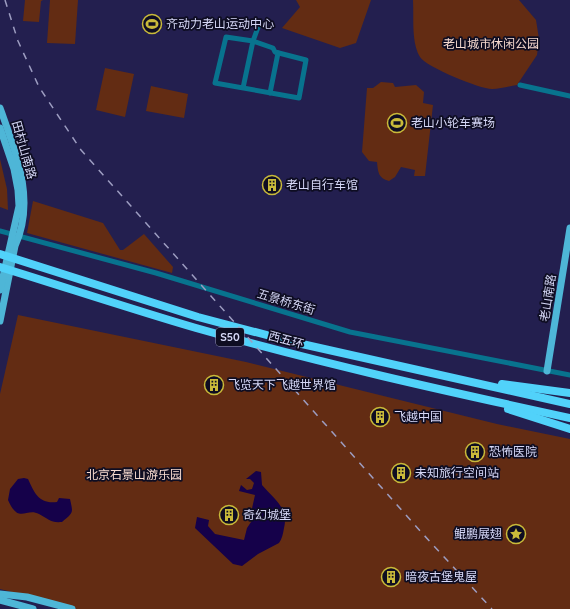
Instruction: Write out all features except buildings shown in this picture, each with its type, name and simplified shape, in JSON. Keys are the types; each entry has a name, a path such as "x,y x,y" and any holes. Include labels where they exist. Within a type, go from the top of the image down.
{"highway":[{"name":"西五环","path":"0,254 198,317 294,342 570,404"},
{"name":"西五环","path":"0,267 196,328 291,354 464,395 570,418"},
{"path":"449,378 570,393"},
{"path":"464,395 570,429"}],"main road":[{"name":"田村山南路","path":"0,108 22,173 24,207 4,283"},
{"name":"田村山南路","path":"0,128 14,169 18,190 16,236"},
{"name":"老山南路","path":"547,370 570,228"},
{"path":"0,290 4,283"},
{"path":"0,321 4,283"},
{"path":"0,595 52,609"},
{"path":"0,595 27,597 72,609"},
{"path":"0,600 33,609"}],"street":[{"path":"243,88 253,41 260,22"},
{"path":"226,37 253,41 273,48 275,52 278,53 306,60 298,98 215,83 226,37"},
{"path":"270,93 278,53"},
{"path":"520,85 570,96"},
{"name":"五景桥东街","path":"0,231 156,274 350,332 570,375"}],"green space":[{"path":"25,0 43,0 41,1 39,22 23,21"},
{"path":"50,0 78,0 75,44 47,43"},
{"path":"296,0 371,0 356,43 340,48 282,28 300,7"},
{"name":"老山城市休闲公园","path":"413,0 519,0 536,20 539,39 537,55 517,85 498,89 486,88 442,72 424,61 417,51 414,37"},
{"path":"105,68 134,74 125,117 96,110"},
{"name":"老山小轮车赛场","path":"381,82 393,83 395,87 416,85 424,92 423,103 433,105 425,176 414,176 415,170 401,167 395,177 389,181 385,180 379,174 377,162 369,161 362,152 367,88 373,88"},
{"path":"151,86 188,94 184,118 146,111"},
{"path":"0,159 7,189 8,210 0,207"},
{"path":"33,201 103,223 120,250 123,250 144,234 173,267 172,273 27,233"},
{"name":"北京石景山游乐园","path":"18,315 246,362 497,424 570,439 570,609 77,609 0,589 0,394"}],"shaded area":[{"path":"256,471 261,472 262,485 276,499 282,509 285,521 284,528 279,543 258,554 242,566 233,564 195,528 197,517 209,520 208,526 215,534 244,540 247,528 253,519 251,513 255,495 239,491 241,485 247,490 252,489 254,483 250,479 246,479"},
{"path":"18,479 28,479 38,497 42,500 57,502 59,498 70,499 72,510 71,514 62,522 58,522 52,521 34,512 19,514 16,512 8,500 10,489"}],"railway":[{"path":"5,0 18,41 39,87 81,150 422,533 492,609"}],"place":[{"name":"齐动力老山运动中心","path":"152,24"},
{"name":"老山小轮车赛场","path":"397,123"},
{"name":"老山自行车馆","path":"272,185"},
{"name":"飞览天下飞越世界馆","path":"214,385"},
{"name":"飞越中国","path":"380,417"},
{"name":"恐怖医院","path":"475,452"},
{"name":"未知旅行空间站","path":"401,473"},
{"name":"奇幻城堡","path":"229,515"},
{"name":"鲲鹏展翅","path":"516,534"},
{"name":"暗夜古堡鬼屋","path":"391,577"}]}
